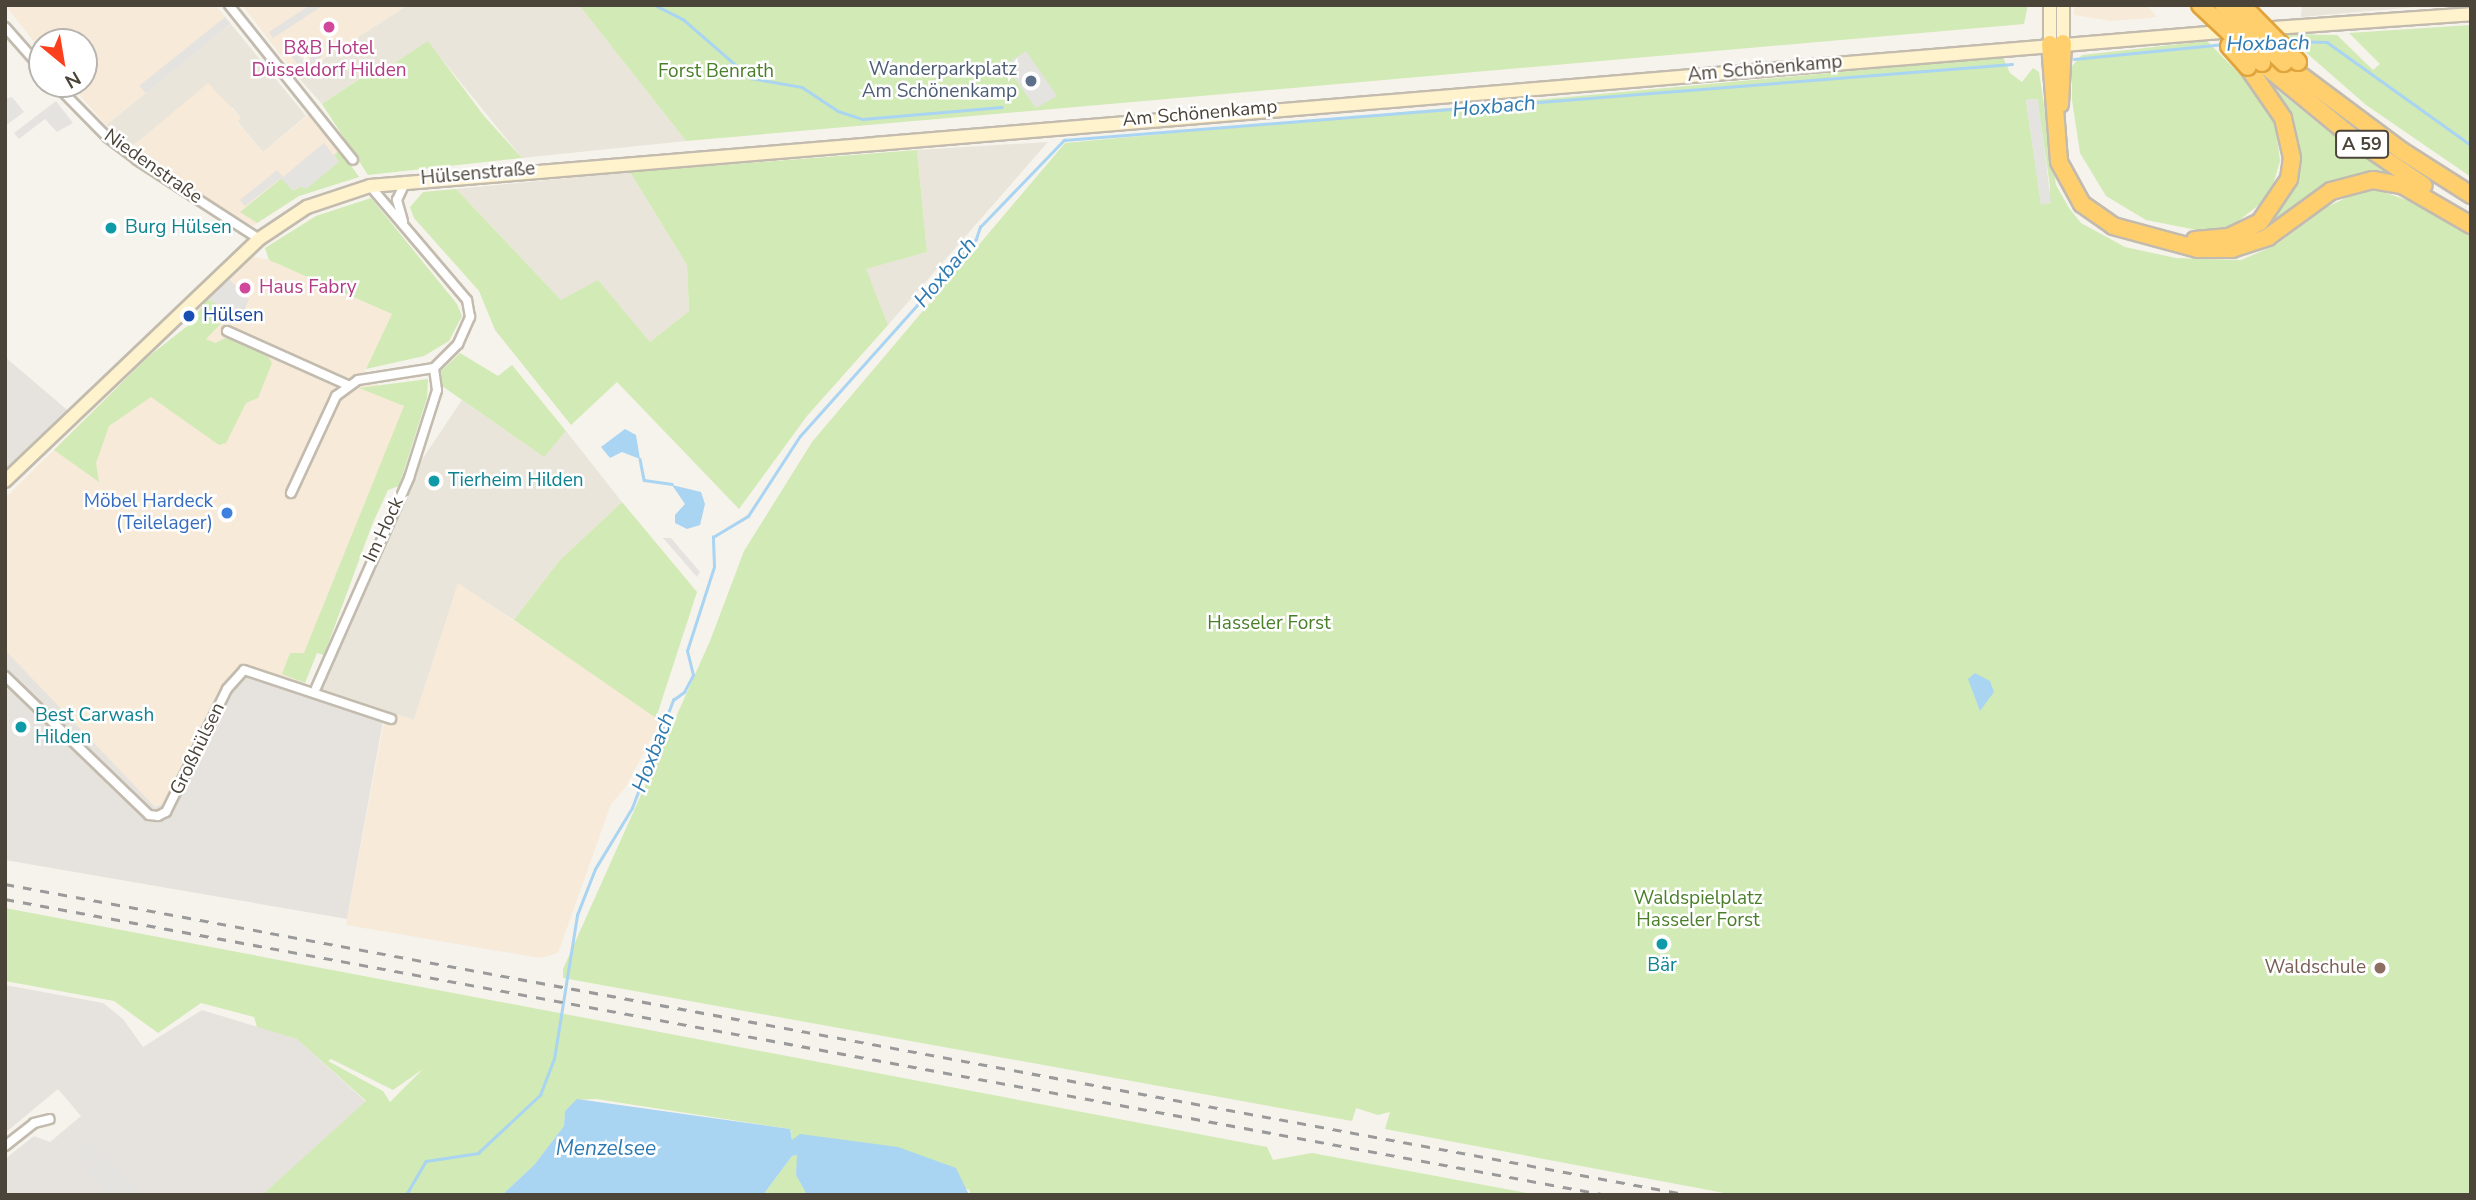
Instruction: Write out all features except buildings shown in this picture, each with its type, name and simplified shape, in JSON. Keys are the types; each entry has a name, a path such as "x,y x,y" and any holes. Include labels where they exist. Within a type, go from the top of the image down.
{"highway":[{"name":"A 59","path":"2199,5 2255,65 2351,136 2471,215"},
{"name":"A 59","path":"2223,5 2291,62 2306,80 2471,195"},
{"path":"2242,5 2291,62"},
{"path":"2056,43 2062,150 2078,185 2126,223 2192,240 2244,232 2273,209 2289,179 2291,148 2283,118 2255,65"},
{"path":"2056,43 2059,162 2082,204 2113,226 2198,249 2232,249 2268,237 2331,191 2365,180 2402,185 2471,225"}],"main road":[{"path":"2050,5 2056,43"},
{"path":"2056,43 2063,5"},
{"name":"Am Schönenkamp","path":"1059,126 2056,43 2471,13"},
{"name":"Hülsenstraße","path":"5,481 259,239 307,208 370,186 1059,126"}],"street":[{"path":"229,5 354,160"},
{"path":"5,27 28,53"},
{"name":"Niedenstraße","path":"70,98 131,155 259,239"},
{"path":"405,226 397,200 407,181"},
{"path":"228,331 348,385 434,368 458,344 471,309 370,186"},
{"name":"Im Hock","path":"316,688 409,478 437,390 434,368"},
{"path":"291,493 330,407 348,385"},
{"name":"Großhülsen","path":"5,676 149,815 158,816 170,806 227,689 244,670 391,719"},
{"path":"5,1146 34,1123 50,1119"}],"shaded area":[{"path":"5,5 215,5 231,24 106,125 82,98 98,98 98,28 28,28 28,34"},
{"path":"242,5 408,5 297,76"},
{"path":"310,5 324,5 273,38 269,32"},
{"path":"408,5 579,5 686,141 522,158 428,42 374,76 370,71 322,104 297,76"},
{"path":"2074,5 2147,5 2157,17 2112,21 2074,15"},
{"path":"2302,5 2439,5 2301,17"},
{"path":"225,17 231,24 146,93 139,86"},
{"path":"231,24 306,116 263,152 237,121 240,117 232,107 147,135 133,145 106,125"},
{"path":"287,39 305,62 318,51 322,56 303,71 281,44"},
{"name":"Wanderparkplatz Am Schönenkamp","path":"1026,51 1057,96 1036,108 1005,65"},
{"path":"208,83 241,118 237,122 263,152 311,113 359,177 299,196 253,226 219,206 134,145"},
{"path":"12,97 24,112 5,126 5,99"},
{"path":"2038,99 2051,202 2041,205 2026,100"},
{"path":"56,101 73,123 57,132 45,119 19,139 14,133"},
{"path":"1048,142 888,325 865,269 927,252 917,150"},
{"path":"324,143 339,162 306,189 299,186 293,191 281,178 245,206 240,200 277,170 283,177"},
{"path":"630,172 687,265 689,311 650,342 598,281 561,300 456,189"},
{"path":"248,256 269,260 392,314 364,373 412,414 298,683 242,665 228,680 165,803 154,807 5,650 5,498 148,357 190,324 192,316"},
{"path":"228,278 249,299 242,316 207,299"},
{"path":"5,357 72,414 5,491"},
{"path":"462,400 543,456 566,431 622,502 559,561 514,620 458,584 414,720 321,690 421,461"},
{"path":"663,538 671,538 700,572 697,577"},
{"path":"458,583 661,720 625,788 611,804 558,953 540,958 346,925 386,711 414,720"},
{"path":"5,650 155,807 165,803 228,680 242,665 298,683 383,721 347,919 5,860"},
{"path":"5,985 103,1003 123,1019 143,1047 202,1010 297,1039 366,1102 262,1195 5,1195 5,1159 34,1136 50,1142 81,1116 58,1089 5,1133"},
{"path":"90,1138 141,1195 109,1195 73,1153"}],"green space":[{"name":"Forst Benrath","path":"579,5 2028,5 2024,24 686,141"},
{"path":"2471,25 2471,177 2366,105 2285,34 2337,35 2373,70 2380,64 2349,33"},
{"path":"428,41 484,116 522,158 368,175 322,104 371,71 375,76"},
{"path":"2207,41 2263,98 2276,129 2280,161 2273,185 2260,204 2237,222 2212,233 2146,220 2106,196 2080,153 2072,100 2072,66 2082,55"},
{"name":"Hasseler Forst","path":"2003,57 2010,73 2022,82 2033,68 2039,72 2056,185 2069,208 2081,223 2125,247 2176,258 2241,260 2276,245 2327,207 2356,193 2378,190 2412,202 2471,235 2471,1195 1735,1195 1385,1129 1390,1112 1378,1115 1356,1108 1352,1121 563,978 563,969 710,641 744,551 812,442 1065,143","holes":["2037,99 2050,186 2050,203 2041,204 2026,100"]},
{"path":"2266,81 2329,132 2393,178 2374,176 2257,237 2246,234 2291,180"},
{"path":"340,150 359,177 299,196 257,223 240,212 282,178 293,191 339,162 334,155"},
{"path":"917,150 927,252 866,269 888,325 807,416 739,509 617,382 571,425 495,330 479,291 414,218 410,207 423,192 456,189 561,300 598,280 650,342 689,311 687,265 630,172"},
{"path":"371,198 457,304 462,316 449,341 424,356 366,369 392,314 269,260 265,248 316,216"},
{"path":"207,299 228,309 228,316 206,339 215,343 228,337 266,353 272,363 258,398 246,403 226,443 219,445 151,397 109,426 96,463 99,482 54,450 148,357 190,324"},
{"path":"460,353 498,376 512,365 566,431 544,457 442,386 441,371"},
{"path":"428,379 427,398 399,486 388,490 372,525 324,655 317,653 305,683 282,674 290,653 304,653 404,406 359,388"},
{"path":"622,502 697,592 656,718 514,620 559,561"},
{"path":"5,908 1267,1147 1273,1160 1312,1153 1538,1195 969,1195 970,1190 792,1140 790,1129 596,1099 577,1100 565,1111 564,1126 534,1165 502,1195 262,1195 366,1101 297,1039 257,1027 254,1017 201,1003 158,1033 114,1001 5,981","holes":["331,1059 393,1090 423,1069 390,1102 383,1091 328,1061"]},
{"path":"798,1155 796,1175 807,1195 763,1195 792,1156"}],"water":[{"path":"625,429 636,435 640,459 622,452 610,458 601,447"},
{"path":"672,485 701,492 705,504 700,525 687,529 675,523 675,515 685,504"},
{"path":"1975,673 1990,681 1994,692 1980,711 1968,679"},
{"name":"Menzelsee","path":"577,1099 790,1129 792,1140 800,1134 898,1147 956,1168 969,1195 807,1195 796,1175 797,1155 792,1156 763,1195 502,1195 534,1165 564,1126 565,1111"}],"waterway":[{"path":"655,5 684,20 751,78 802,87 838,111 862,119 1001,107"},
{"name":"Hoxbach","path":"2287,41 2327,42 2471,145"},
{"name":"Hoxbach","path":"2074,59 2224,44"},
{"name":"Hoxbach","path":"406,1195 426,1161 478,1153 540,1095 554,1059 577,915 595,869 632,808 673,700 684,692 693,675 687,651 714,567 713,537 748,516 800,436 976,239 980,227 1064,140 2012,64"},
{"path":"640,459 644,480 672,484"}],"railway":[{"path":"5,884 1690,1195"},
{"path":"5,899 1607,1195"}],"place":[{"name":"B&B Hotel Düsseldorf Hilden","path":"329,27"},
{"name":"Wanderparkplatz Am Schönenkamp","path":"1031,81"},
{"name":"Burg Hülsen","path":"111,228"},
{"name":"Haus Fabry","path":"245,288"},
{"name":"Hülsen","path":"189,316"},
{"name":"Tierheim Hilden","path":"434,481"},
{"name":"Möbel Hardeck (Teilelager)","path":"227,513"},
{"name":"Best Carwash Hilden","path":"21,727"},
{"name":"Bär","path":"1662,944"},
{"name":"Waldschule","path":"2380,968"}],"park label":[{"name":"Waldspielplatz Hasseler Forst","path":"1698,910"}]}
